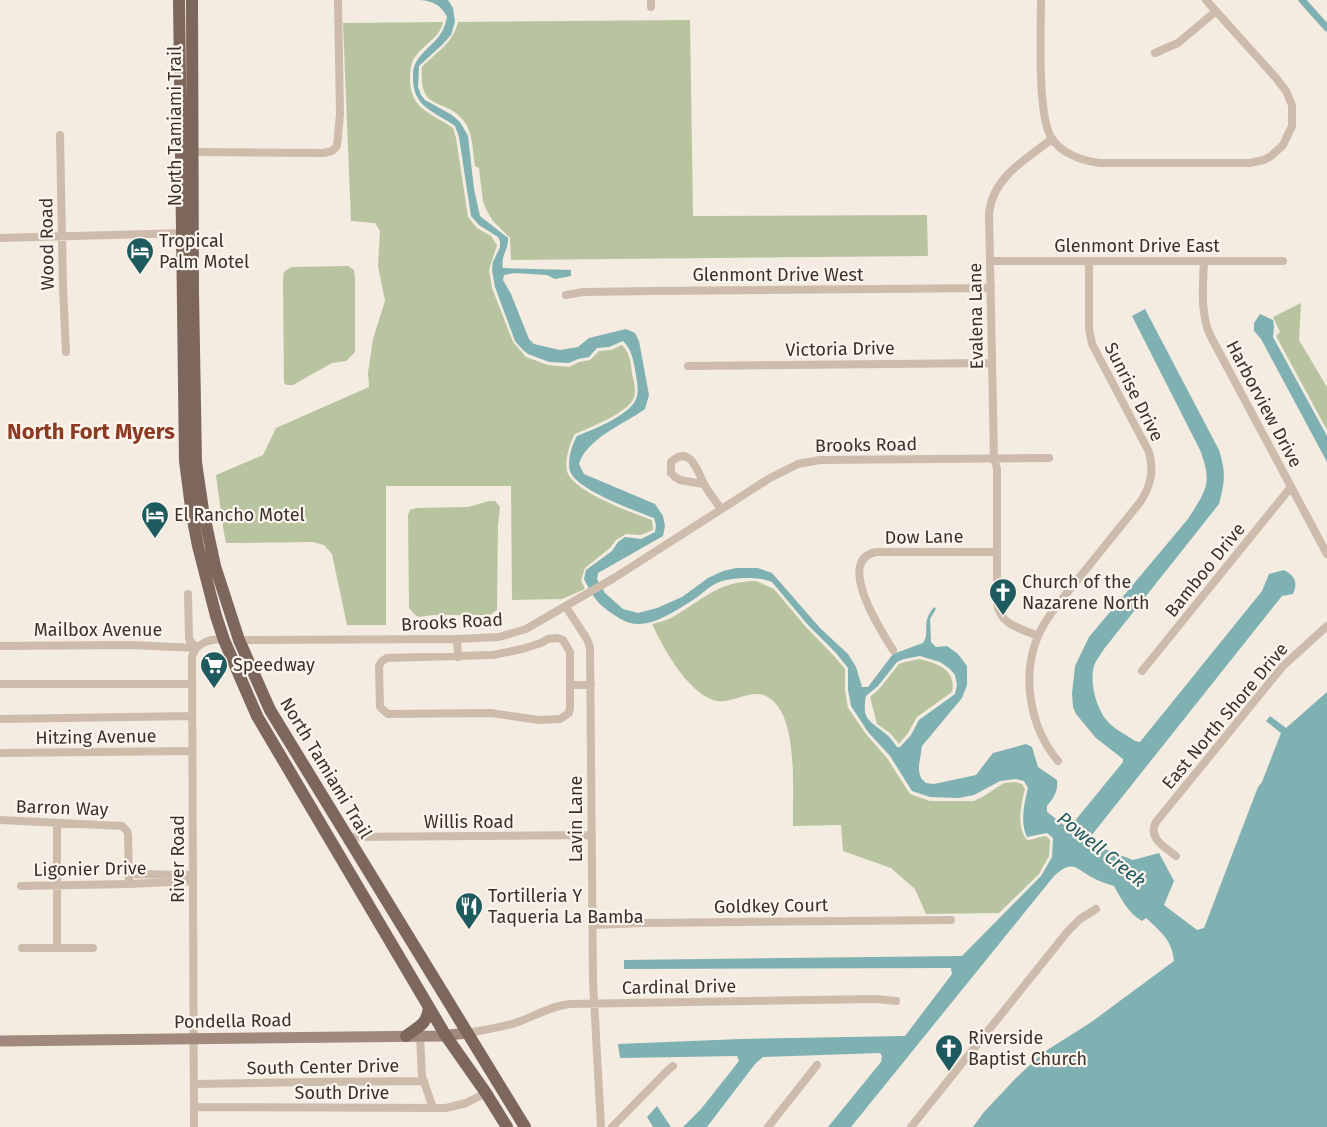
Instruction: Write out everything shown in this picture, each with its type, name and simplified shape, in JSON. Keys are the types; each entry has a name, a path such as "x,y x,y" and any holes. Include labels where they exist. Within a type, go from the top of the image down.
{"main road":[{"name":"North Tamiami Trail","path":"179,0 188,233 190,430 185,461 192,515 216,616 224,640 257,716 446,1036 507,1127"},
{"name":"North Tamiami Trail","path":"190,3 194,152 188,233 184,398 192,452 196,462 203,510 215,566 239,640 270,710 346,838 525,1127"},
{"path":"179,14 186,22 188,39 192,45"},
{"path":"216,616 229,633 239,640"},
{"path":"224,640 235,646 244,660 250,665"},
{"path":"321,825 334,834 346,838"},
{"path":"406,1036 424,1023 427,1019 429,1006"},
{"name":"Pondella Road","path":"0,1041 446,1036 467,1033"}],"street":[{"path":"194,152 332,152 337,146 339,139 340,114 338,0"},
{"path":"1041,0 1043,104 1046,129 1052,139 1063,150 1077,157 1100,163 1249,163 1264,160 1277,152 1286,141 1292,126 1293,112 1290,98 1272,72 1206,0"},
{"path":"1155,53 1178,43 1216,11"},
{"name":"Wood Road","path":"60,135 66,352"},
{"name":"Evalena Lane","path":"1038,636 1008,622 1002,618 999,612 997,469 994,458 991,363 989,212 996,190 1012,170 1052,139"},
{"path":"0,238 188,233"},
{"name":"Glenmont Drive East","path":"991,261 1283,261"},
{"name":"Sunrise Drive","path":"1058,761 1038,726 1031,703 1030,664 1038,636 1058,604 1141,501 1150,481 1152,471 1149,452 1095,351 1090,336 1088,321 1089,261"},
{"name":"Harborview Drive","path":"1204,261 1203,308 1207,329 1327,554"},
{"name":"Glenmont Drive West","path":"566,295 582,292 991,288"},
{"name":"Victoria Drive","path":"688,366 991,363"},
{"path":"703,484 675,478 671,474 671,462 675,458 682,456 688,458 694,464 703,484 721,509"},
{"name":"Brooks Road","path":"239,640 490,638 508,635 526,629 566,607 791,467 812,460 1049,458"},
{"name":"Bamboo Drive","path":"1142,671 1291,487"},
{"name":"Dow Lane","path":"893,650 867,605 860,573 863,558 868,554 893,552 997,552"},
{"name":"River Road","path":"188,594 189,639 196,648 192,657 194,1127"},
{"name":"Lavin Lane","path":"566,607 587,639 590,647 592,925 601,1127"},
{"name":"East North Shore Drive","path":"1176,856 1156,839 1153,831 1156,822 1283,666 1327,626"},
{"path":"457,638 458,657"},
{"path":"557,638 563,640 570,652 569,713 560,719 539,720 490,712 388,714 380,707 378,670 384,659 396,657 458,657 486,656 509,652 548,639 557,638"},
{"path":"196,648 208,640 224,640"},
{"name":"Mailbox Avenue","path":"0,646 132,645 196,648"},
{"path":"0,684 192,684"},
{"path":"570,685 591,685"},
{"name":"Hitzing Avenue","path":"0,718 192,716"},
{"name":"Hitzing Avenue","path":"0,753 192,751"},
{"name":"Barron Way","path":"0,820 118,825 125,828 128,835 129,884"},
{"path":"57,948 58,823"},
{"name":"Willis Road","path":"346,838 592,835"},
{"name":"Ligonier Drive","path":"129,874 159,874 193,878"},
{"name":"Ligonier Drive","path":"159,874 159,882"},
{"name":"Ligonier Drive","path":"21,886 129,884 193,878"},
{"path":"911,1127 1068,931 1080,919 1096,909"},
{"name":"Goldkey Court","path":"592,925 951,920"},
{"path":"22,948 93,948"},
{"name":"Cardinal Drive","path":"467,1033 516,1023 553,1007 570,1004 896,1001"},
{"path":"420,1036 421,1070 424,1081"},
{"path":"768,1127 817,1065"},
{"path":"612,1127 666,1070 673,1066"},
{"name":"South Center Drive","path":"194,1084 424,1081 433,1108"},
{"name":"South Drive","path":"194,1107 446,1108 466,1103 486,1093"}],"green space":[{"path":"690,20 693,216 927,215 928,256 511,260 510,238 493,221 483,202 479,168 475,166 471,139 466,124 459,115 429,99 422,82 422,67 448,42 458,22"},
{"path":"443,22 438,33 412,62 410,70 411,89 414,98 424,110 453,128 468,217 477,228 491,236 497,245 489,270 492,288 513,342 526,357 548,365 569,367 579,362 590,360 599,351 611,350 622,345 625,348 631,362 635,391 634,397 631,403 617,414 575,434 568,452 566,467 571,479 591,493 652,520 653,530 641,535 626,534 616,540 610,548 585,568 581,580 585,589 562,599 512,600 511,486 386,486 386,625 347,625 332,554 324,545 313,542 226,543 216,475 263,455 276,428 369,387 368,373 373,339 385,301 378,266 380,231 375,223 351,221 343,23"},
{"path":"348,266 354,270 355,277 355,352 346,361 332,363 293,385 287,385 284,383 284,272 291,267"},
{"path":"1301,303 1299,340 1327,387 1327,430 1276,336 1280,332 1273,317"},
{"path":"495,501 500,507 497,610 490,615 433,615 419,617 415,615 409,608 408,515 410,510 416,508 468,507"},
{"path":"756,581 774,589 845,669 845,690 848,708 866,734 887,758 910,794 930,801 974,801 1004,783 1015,782 1022,784 1025,789 1020,815 1021,829 1027,840 1046,836 1050,840 1049,856 1039,874 999,913 926,914 915,889 891,868 843,851 841,825 793,826 792,755 784,719 777,705 766,696 760,694 746,695 726,701 713,700 703,695 694,687 677,668 652,624 671,618 720,588 731,584"},
{"path":"919,659 939,665 949,673 953,684 952,692 917,717 899,744 890,733 877,724 870,697 880,688 899,664"}],"water":[{"name":"Powell Creek","path":"420,0 448,0 453,8 455,22 451,35 419,66 418,87 425,100 452,115 460,122 468,136 474,189 480,216 508,238 502,264 503,268 571,270 571,276 555,279 547,275 514,273 504,275 503,280 511,294 529,339 534,344 560,350 578,347 589,338 626,329 635,333 639,341 649,395 645,409 597,440 583,455 579,464 584,474 655,504 663,516 665,526 663,536 598,573 597,579 605,593 623,609 638,613 657,608 682,597 708,578 723,571 736,568 758,568 772,573 820,628 848,654 856,667 862,687 868,687 893,654 923,643 926,635 926,623 934,607 936,609 930,619 931,642 936,647 947,646 958,654 967,666 967,685 962,698 922,746 919,765 921,778 926,783 934,784 976,775 993,753 1026,744 1032,747 1038,767 1057,780 1056,791 1047,806 1047,812 1064,825 1074,822 1123,762 1123,759 1096,738 1076,714 1073,707 1072,693 1075,666 1089,637 1188,519 1206,486 1206,471 1200,450 1132,316 1145,309 1219,450 1224,471 1223,483 1219,504 1104,649 1096,662 1093,673 1093,688 1105,718 1118,730 1135,741 1140,742 1262,591 1269,574 1284,570 1293,577 1295,586 1293,594 1282,596 1091,836 1089,843 1133,860 1159,853 1174,881 1164,905 1197,930 1204,928 1258,787 1262,782 1281,733 1266,721 1270,716 1286,728 1327,692 1327,1127 973,1127 984,1112 1015,1079 1044,1052 1090,1023 1174,961 1171,947 1165,937 1146,918 1142,921 1133,914 1114,886 1097,880 1070,866 1054,876 851,1127 828,1127 881,1062 882,1056 880,1053 763,1057 755,1064 707,1127 683,1127 701,1109 739,1061 737,1056 620,1058 618,1044 741,1039 905,1036 952,974 951,968 624,969 624,960 962,956 1041,876 1052,857 1053,838 1047,833 1027,837 1023,819 1028,788 1024,781 1016,779 1000,781 974,795 959,798 930,797 912,791 890,756 868,732 851,706 848,690 848,668 772,582 751,578 721,582 674,612 644,624 628,623 623,620 605,608 590,591 584,579 586,570 612,551 618,542 625,537 641,539 655,532 654,518 620,505 594,492 574,478 569,467 570,453 577,436 621,415 634,403 638,390 632,357 623,341 609,347 597,348 589,357 569,363 549,362 528,354 515,341 495,287 492,270 493,262 500,247 500,241 498,237 479,225 471,216 459,137 455,126 426,108 417,96 414,87 413,73 416,62 441,34 447,17 439,7","holes":["920,656 940,662 955,675 957,685 955,694 919,720 911,735 900,747 897,747 866,716 866,696 878,686 897,662"]},
{"path":"1260,314 1273,320 1273,337 1327,436 1327,462 1261,339 1254,331 1254,323"},
{"path":"657,1106 671,1127 653,1127 647,1117"}],"waterway":[{"path":"1302,0 1327,28"}],"place":[{"name":"Tropical Palm Motel","path":"140,275"},
{"name":"El Rancho Motel","path":"155,539"},
{"name":"Church of the Nazarene North","path":"1003,616"},
{"name":"Speedway","path":"214,689"},
{"name":"Tortilleria Y Taqueria La Bamba","path":"469,930"},
{"name":"Riverside Baptist Church","path":"949,1072"}],"district":[{"name":"North Fort Myers","path":"91,431"}]}
